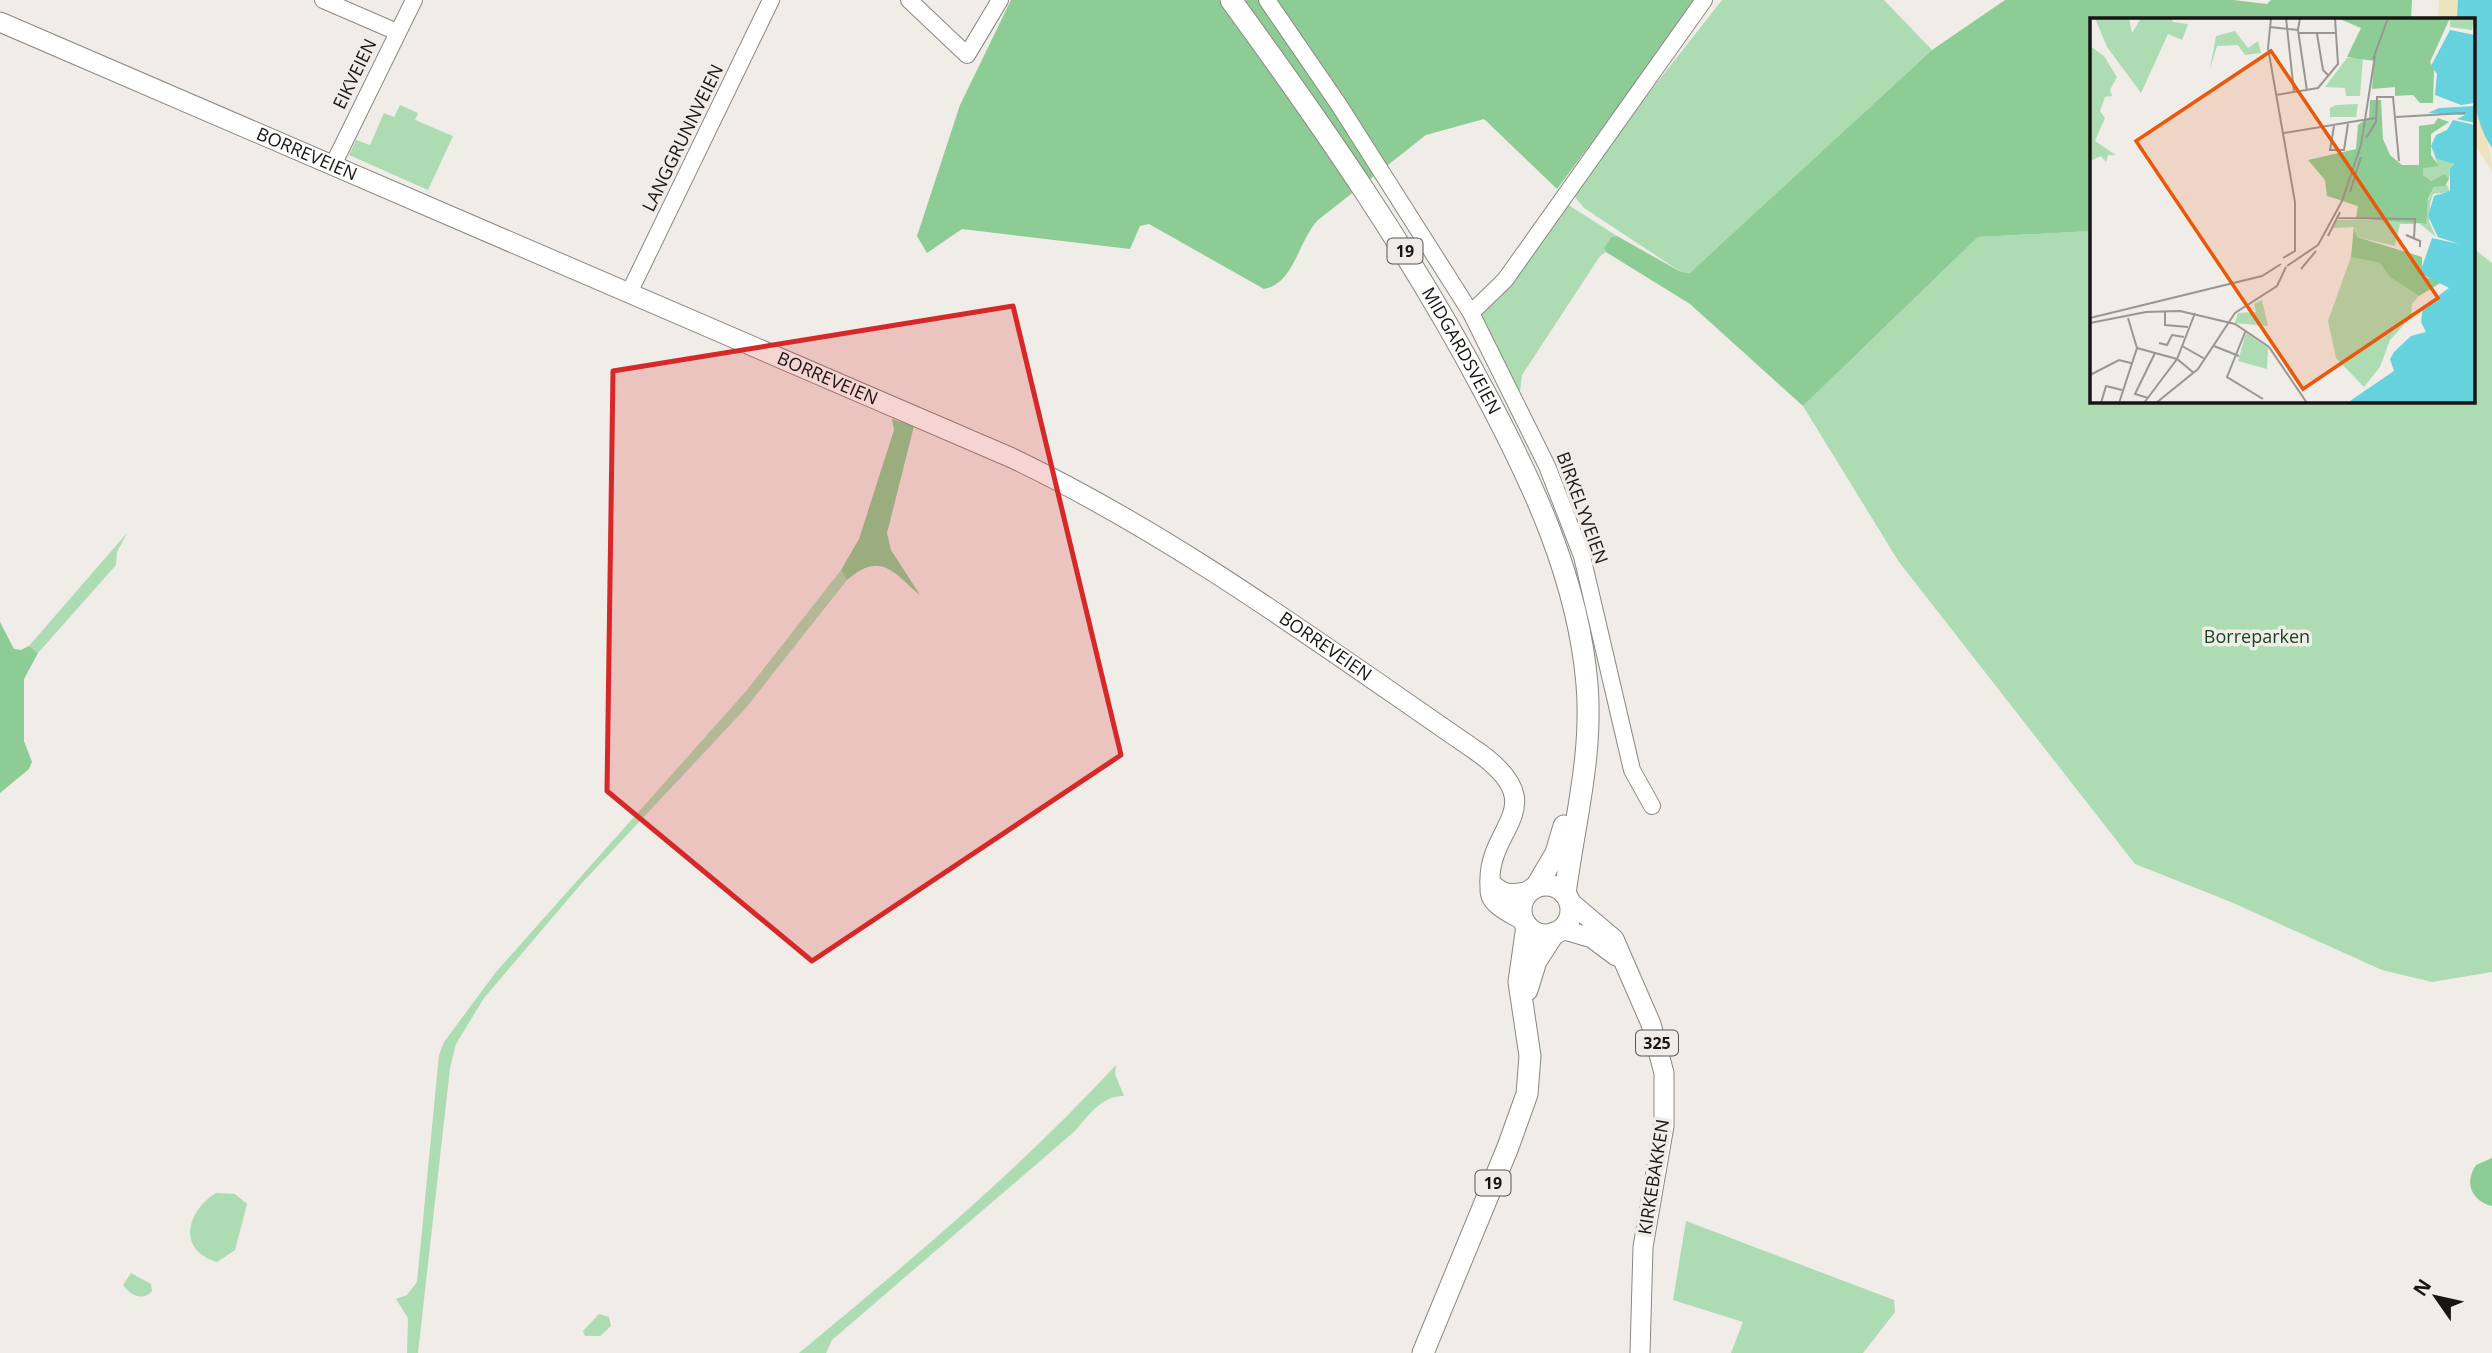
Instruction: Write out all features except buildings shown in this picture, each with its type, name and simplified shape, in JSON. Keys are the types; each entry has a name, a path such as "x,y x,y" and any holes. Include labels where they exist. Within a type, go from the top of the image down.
{"highway":[{"name":"MIDGARDSVEIEN","path":"1231,0 1339,150 1414,267 1504,429 1551,541 1561,557 1576,613 1588,708 1585,770 1567,898"},
{"name":"MIDGARDSVEIEN","path":"1533,889 1561,839 1576,763 1574,661 1551,541"},
{"path":"1533,889 1553,886 1567,898"},
{"name":"19","path":"1423,1353 1508,1147 1527,1094 1530,1056 1519,982 1525,923 1521,906 1533,889"},
{"name":"19","path":"1524,1005 1536,961 1570,916 1567,898"},
{"path":"1525,923 1539,933 1558,931"}],"main road":[{"name":"BORREVEIEN","path":"0,22 1051,477 1100,502 1203,564 1502,771 1512,790 1514,811 1491,865 1490,882"},
{"path":"1490,882 1497,890 1511,896 1533,889"},
{"path":"1490,882 1490,893 1495,902 1525,923"},
{"name":"KIRKEBAKKEN","path":"1567,898 1614,939 1660,1051 1665,1098 1664,1126 1643,1247 1640,1353"},
{"path":"1558,931 1592,938 1627,966"}],"street":[{"path":"323,0 397,32"},
{"name":"EIKVEIEN","path":"333,165 414,0"},
{"name":"LANGGRUNNVEIEN","path":"629,293 771,0"},
{"path":"909,0 967,55 1000,0"},
{"name":"BIRKELYVEIEN","path":"1267,0 1339,105 1471,313 1547,466 1582,556 1632,769 1651,806"},
{"path":"1471,313 1505,280 1704,0"}],"highlighted area":[{"path":"1013,306 1121,755 812,961 607,791 613,371"}],"green space":[{"path":"1011,0 1698,0 1557,189 1484,119 1426,135 1318,220 1289,271 1274,285 1264,289 1149,224 1140,226 1130,249 962,229 927,253 917,236 960,105"},
{"path":"1722,0 1884,0 1932,50 1701,264 1690,273 1681,272 1584,208 1575,197 1578,183"},
{"path":"2005,0 2233,0 2267,4 2271,0 2412,0 2411,18 2090,18 2090,231 1978,237 1803,406 1690,304 1606,252 1604,248 1611,237 1617,236 1681,272 1690,273 1932,50"},
{"path":"400,105 418,113 415,120 453,136 428,190 349,155 356,140 370,145 384,113 394,117"},
{"path":"1567,204 1617,236 1611,237 1604,248 1606,252 1600,256 1522,375 1520,392 1483,327 1481,317 1484,306"},
{"name":"Borreparken","path":"2090,231 2090,402 2474,402 2474,249 2492,263 2492,972 2432,982 2382,970 2231,902 2135,864 1899,562 1803,406 1978,237"},
{"path":"892,419 914,426 887,533 891,550 920,595 902,578 886,568 869,567 847,580 841,570 859,539 894,430"},
{"path":"127,533 117,552 116,565 38,653 29,646"},
{"path":"841,570 847,580 745,709 581,884 484,998 456,1044 450,1068 418,1353 407,1353 408,1318 396,1299 407,1295 417,1282 439,1055 444,1042 496,972 747,690"},
{"path":"0,622 14,649 21,650 29,646 38,653 24,679 24,741 32,762 29,769 0,793"},
{"path":"1116,1065 1115,1074 1124,1096 1109,1099 1096,1107 1075,1131 832,1340 826,1353 799,1353 922,1250 1002,1178"},
{"path":"2492,1158 2492,1206 2485,1204 2475,1195 2470,1178 2476,1165"},
{"path":"216,1193 235,1194 247,1204 235,1250 217,1262 195,1249 190,1230 198,1210"},
{"path":"1686,1221 1894,1300 1895,1312 1863,1353 1731,1353 1743,1322 1673,1300"},
{"path":"131,1273 151,1284 152,1291 141,1297 129,1292 123,1285"},
{"path":"599,1314 609,1317 611,1326 600,1336 585,1336 583,1331"}],"sand":[{"path":"2439,0 2459,0 2457,18 2438,18"},
{"path":"2474,97 2488,142 2492,171 2474,144"}],"water":[{"path":"2458,0 2492,0 2492,148 2478,118 2475,102 2474,18 2457,18"}]}
